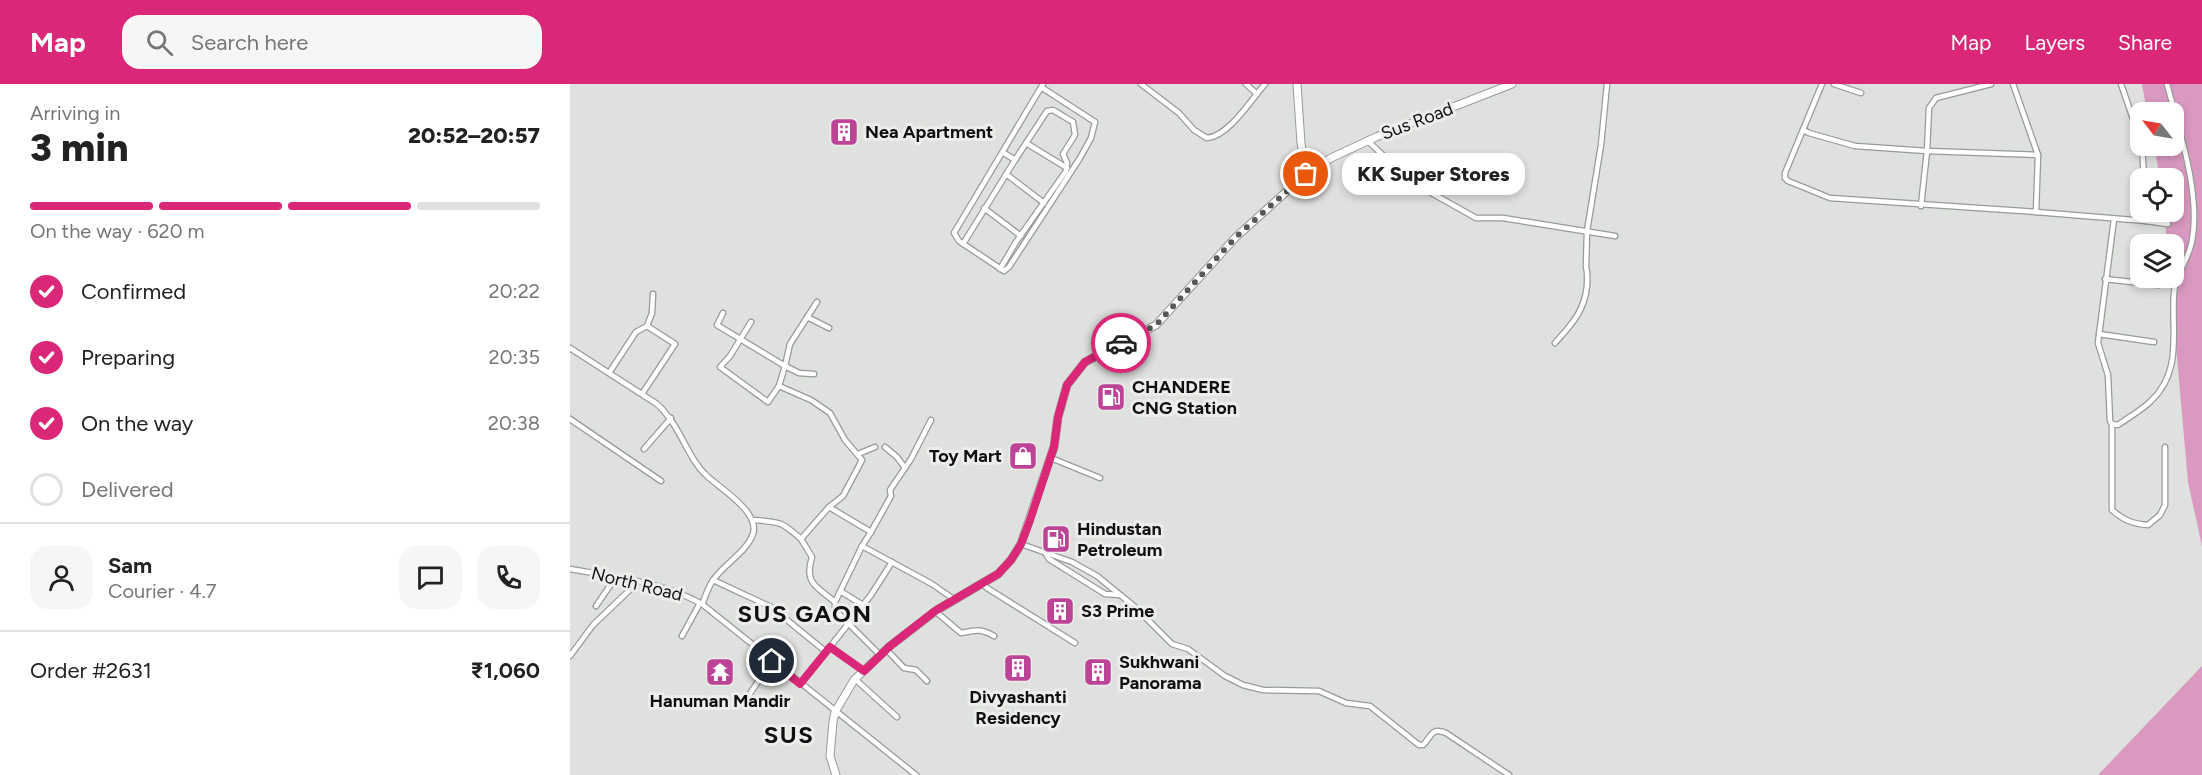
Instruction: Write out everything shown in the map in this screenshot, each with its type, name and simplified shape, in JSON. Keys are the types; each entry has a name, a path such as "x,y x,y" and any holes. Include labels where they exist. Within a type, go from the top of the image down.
{"main road":[{"path":"1297,84 1301,143 1306,174"},
{"name":"Sus Road","path":"836,775 830,756 835,712 855,679 886,649 935,611 998,574 1021,544 1054,447 1058,417 1067,385 1085,362 1156,325 1236,237 1306,174 1331,158 1368,141 1512,84"}],"street":[{"path":"1141,84 1179,113 1194,130 1207,138 1214,138 1221,133 1265,84"},
{"path":"1246,84 1257,94"},
{"path":"1555,344 1574,323 1585,303 1588,272 1586,267 1587,231 1601,145 1607,84"},
{"path":"1822,84 1785,174 1788,181 1830,198 2130,220"},
{"path":"1834,84 1862,93"},
{"path":"1921,206 1929,108 1933,100 1990,84"},
{"path":"2013,84 2038,155 2036,212"},
{"path":"2121,84 2130,110"},
{"path":"2112,424 2118,425 2151,401 2165,382 2173,364 2174,291 2188,257 2193,225 2192,193 2186,160 2167,84"},
{"path":"1042,85 1095,122 1091,138 1080,158 1009,267 1004,271 963,244 955,237 955,230 1004,153 1042,85"},
{"path":"963,244 1047,111 1053,110 1072,122 1074,126 1075,135 1063,154 1067,168"},
{"path":"1803,130 1855,146 2038,155"},
{"path":"1368,141 1410,181 1476,218 1503,218 1615,236"},
{"path":"1026,143 1067,168"},
{"path":"1004,153 1015,160"},
{"path":"1000,269 1067,168"},
{"path":"1006,174 1044,202"},
{"path":"984,208 1021,236"},
{"path":"2114,219 2098,342 2108,375 2112,424 2112,510 2121,519 2148,525 2160,515 2166,505 2164,447"},
{"path":"2153,222 2168,224"},
{"path":"2105,279 2130,282"},
{"path":"609,373 636,332 647,326 652,313 652,294"},
{"path":"751,322 730,356 720,366 768,402 779,386 790,344 817,302"},
{"path":"723,314 717,325 799,373 814,374"},
{"path":"807,317 829,328"},
{"path":"642,394 675,344 647,326"},
{"path":"2099,333 2154,342"},
{"path":"570,348 657,404 671,418 700,469 726,490 753,520 754,531"},
{"path":"779,386 811,400 830,412 845,440 861,458 862,463 843,496 829,507 801,539"},
{"path":"644,449 671,418"},
{"path":"570,419 661,481"},
{"path":"880,655 835,610 835,602 862,546 891,496 890,490 905,468 931,420"},
{"path":"858,454 875,447"},
{"path":"885,447 905,468"},
{"path":"1050,458 1100,478"},
{"path":"829,507 871,532"},
{"path":"753,520 774,520 785,525 801,539 812,557 808,572 809,578 835,602"},
{"name":"North Road","path":"701,604 713,580 749,543 754,531 765,521"},
{"path":"1021,544 1072,562 1097,576 1172,644 1188,649 1225,676 1243,685 1284,692 1319,690 1346,703 1370,706 1419,745 1423,745 1434,732 1439,730 1509,775"},
{"path":"862,546 932,584 955,600"},
{"path":"1046,554 1049,559 1105,594 1120,595"},
{"path":"800,684 863,605 892,562"},
{"name":"North Road","path":"570,568 670,590 701,604 916,775"},
{"path":"596,606 616,577"},
{"path":"713,580 771,607 828,649 864,671"},
{"path":"570,656 593,625 638,582"},
{"path":"983,584 1075,643"},
{"path":"840,591 863,605"},
{"path":"682,636 701,604"},
{"path":"935,611 961,633 977,629 994,636"},
{"path":"886,649 904,668 916,670 927,681"},
{"path":"743,704 772,661"},
{"path":"855,679 897,717"},
{"path":"902,775 908,768"}],"shaded area":[{"path":"2142,84 2202,84 2202,546 2188,482 2171,288 2184,288 2184,234 2166,234 2165,222 2184,222 2184,168 2158,168 2156,156 2184,156 2184,102 2145,102"},
{"path":"2202,666 2202,775 2098,775"}],"way so far":[{"path":"1121,343 1156,325 1236,237 1306,174"}],"place":[{"name":"Nea Apartment","path":"844,132"},
{"name":"KK Super Stores","path":"1306,174"},
{"name":"CHANDERE CNG Station","path":"1111,397"},
{"name":"Toy Mart","path":"1023,456"},
{"name":"Hindustan Petroleum","path":"1056,539"},
{"name":"S3 Prime","path":"1060,611"},
{"name":"Divyashanti Residency","path":"1018,668"},
{"name":"Hanuman Mandir","path":"720,672"},
{"name":"Sukhwani Panorama","path":"1098,672"}],"district":[{"name":"SUS GAON","path":"805,613"},
{"name":"SUS","path":"789,734"}],"route":[{"path":"772,661 800,684 830,647 864,671 890,646 935,611 998,574 1021,544 1030,520 1054,447 1058,417 1067,385 1085,362 1121,343"}]}
